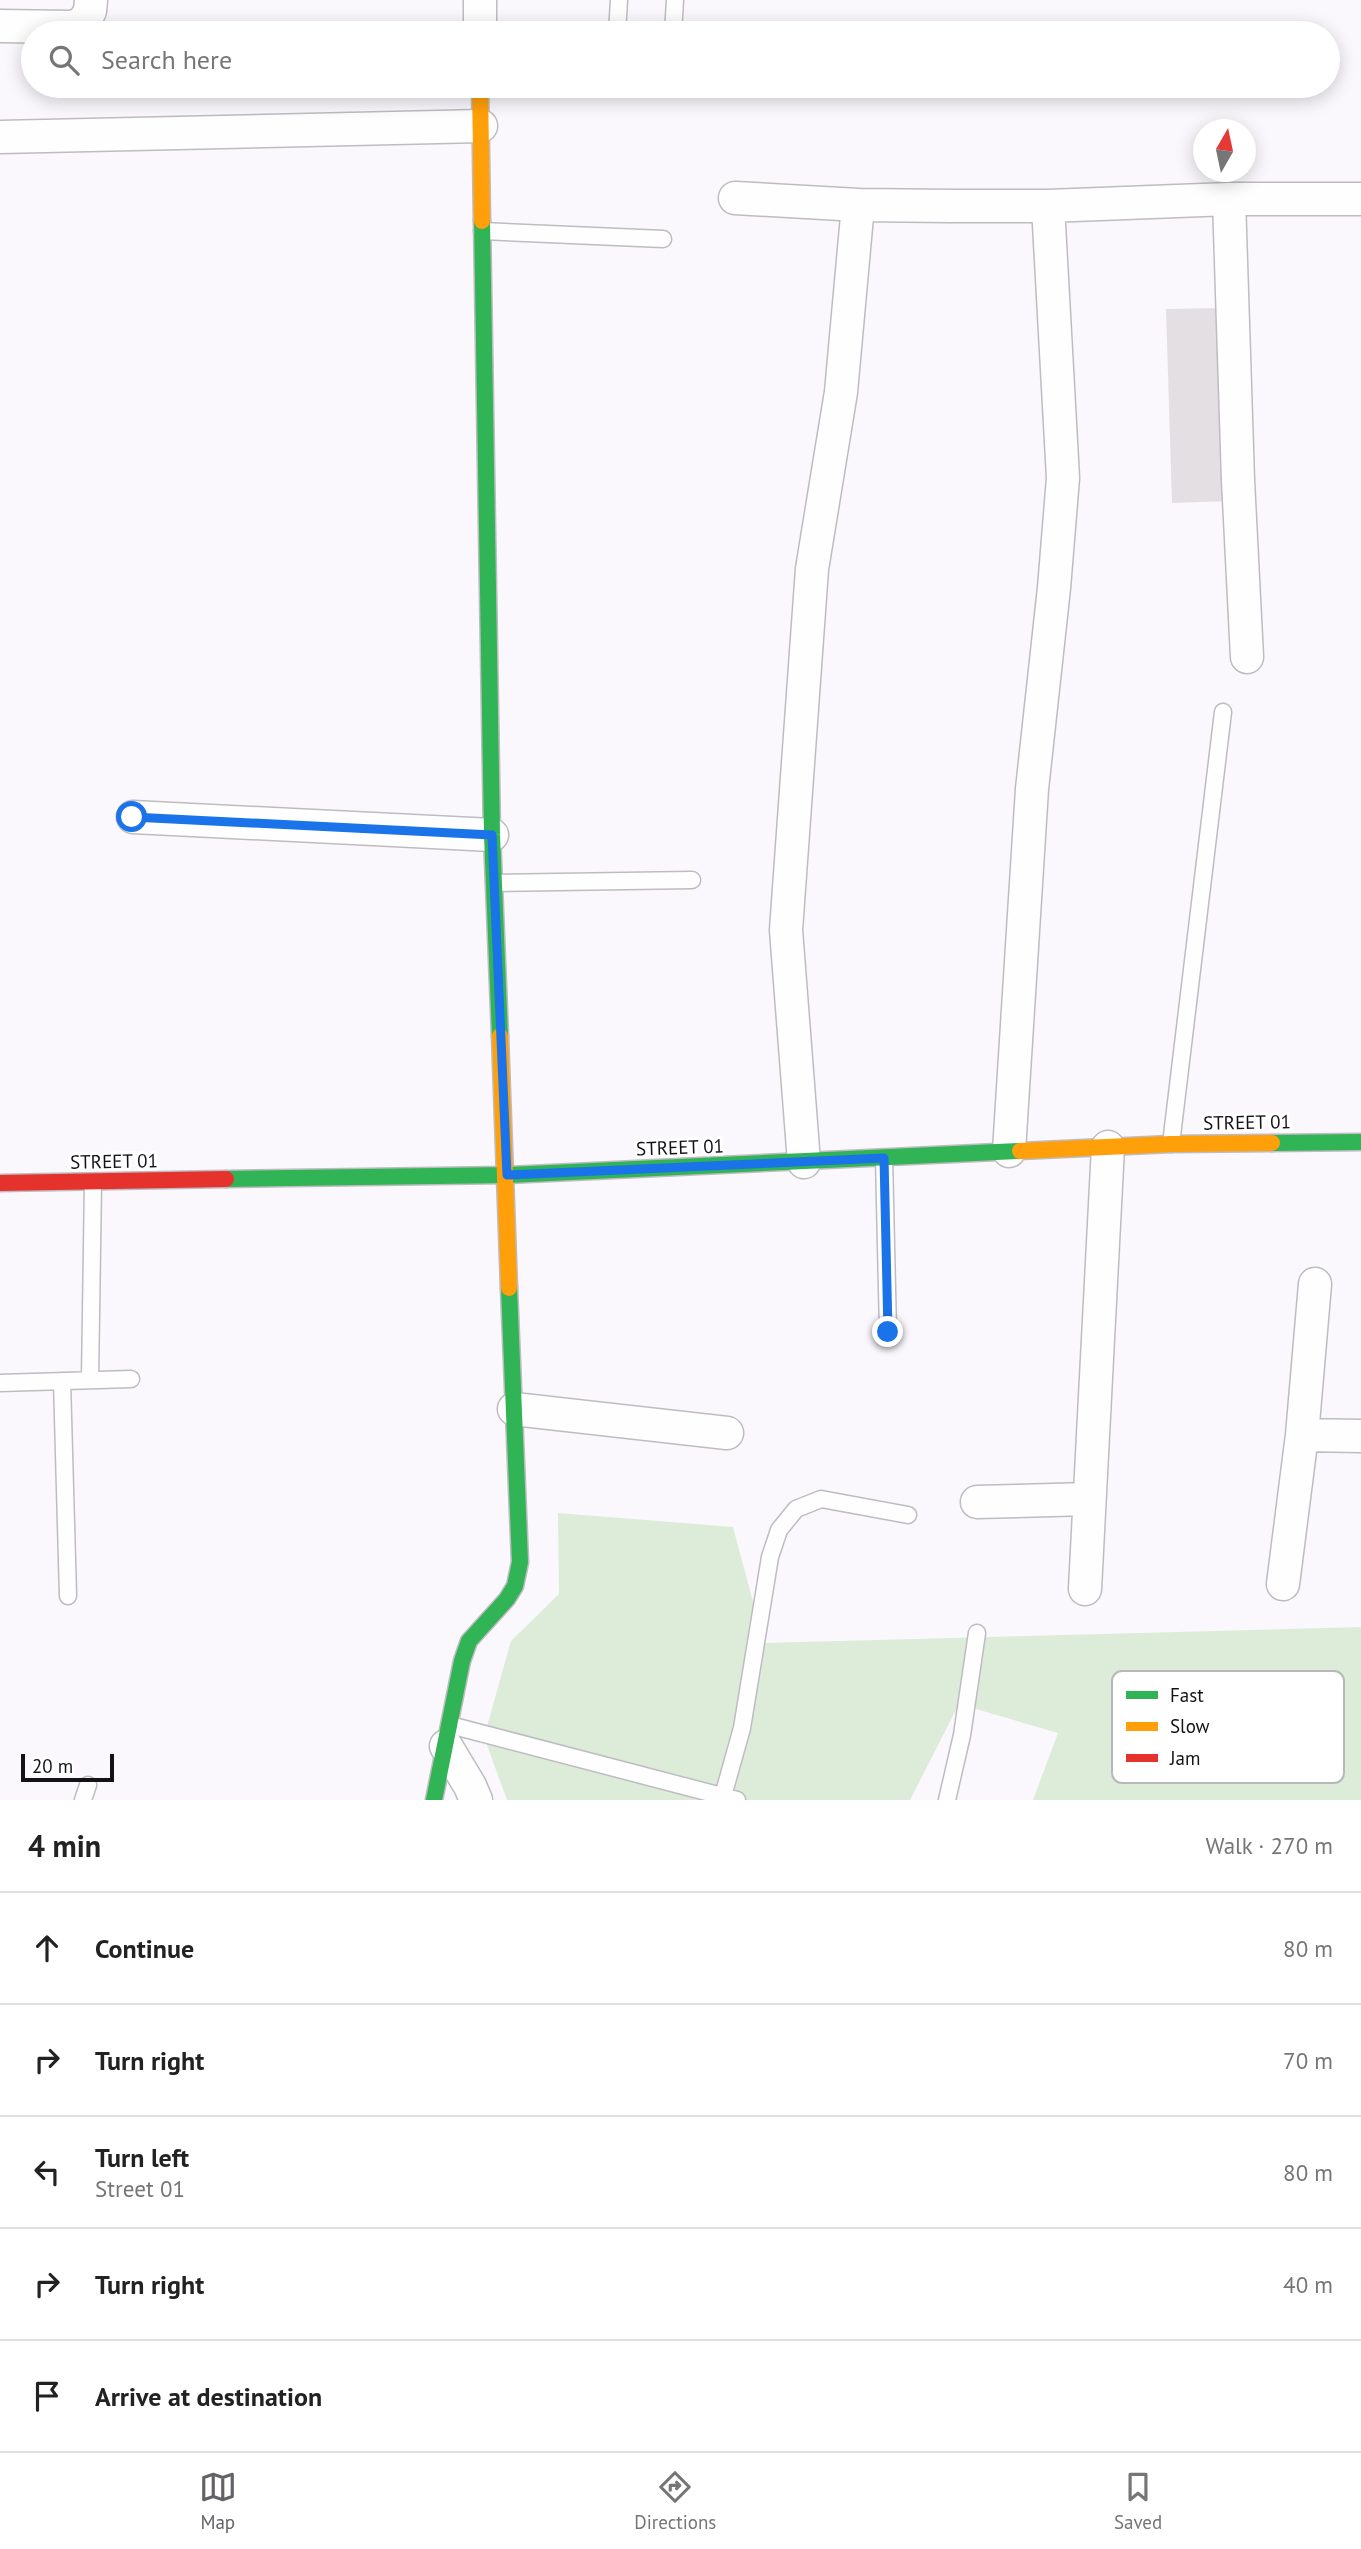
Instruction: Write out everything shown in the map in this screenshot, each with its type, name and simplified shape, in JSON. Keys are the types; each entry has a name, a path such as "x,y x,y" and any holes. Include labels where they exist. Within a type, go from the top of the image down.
{"street":[{"path":"84,21 90,11 91,0"},
{"path":"480,0 480,21"},
{"path":"0,26 21,26"},
{"path":"434,1800 462,1661 469,1641 507,1599 515,1586 520,1562 492,835 480,98"},
{"path":"0,137 481,125"},
{"path":"735,198 858,205 1048,206 1229,199 1361,199"},
{"path":"1229,199 1247,656"},
{"path":"804,1162 786,930 812,569 841,392 858,205"},
{"path":"1009,1151 1032,789 1063,478 1048,206"},
{"path":"132,817 492,835"},
{"name":"STREET 01","path":"0,1183 507,1175 1171,1144 1361,1142"},
{"path":"1084,1589 1108,1147"},
{"path":"1283,1584 1302,1435 1315,1284"},
{"path":"514,1409 727,1433"},
{"path":"1302,1435 1361,1436"},
{"path":"977,1502 1089,1499"},
{"path":"448,1735 476,1800"}],"lane":[{"path":"618,21 619,0"},
{"path":"674,21 676,0"},
{"path":"482,231 663,239"},
{"path":"1171,1144 1223,712"},
{"path":"495,883 692,880"},
{"path":"884,1158 888,1332"},
{"path":"90,1379 93,1182"},
{"path":"0,1383 131,1379"},
{"path":"62,1381 68,1596"},
{"path":"448,1735 730,1798 770,1557 779,1530 796,1509 821,1499 908,1515"},
{"path":"947,1800 962,1735 977,1633"}],"green space":[{"path":"558,1513 733,1527 764,1643 1361,1627 1361,1800 1033,1800 1058,1733 959,1704 910,1800 507,1800 484,1737 511,1641 559,1594"}],"building":[{"path":"1225,308 1231,501 1172,503 1166,309"}],"traffic: fast":[{"path":"482,221 492,835 500,1036"},
{"path":"1272,1143 1361,1142"},
{"path":"226,1179 507,1175 1020,1151"},
{"path":"434,1800 462,1661 469,1641 507,1599 515,1586 520,1562 509,1288"}],"traffic: slow":[{"path":"480,98 482,221"},
{"path":"500,1036 509,1288"},
{"path":"1020,1151 1171,1144 1272,1143"}],"traffic: jam":[{"path":"0,1183 226,1179"}],"route":[{"path":"132,817 492,835 507,1175 884,1158 888,1332"}]}
